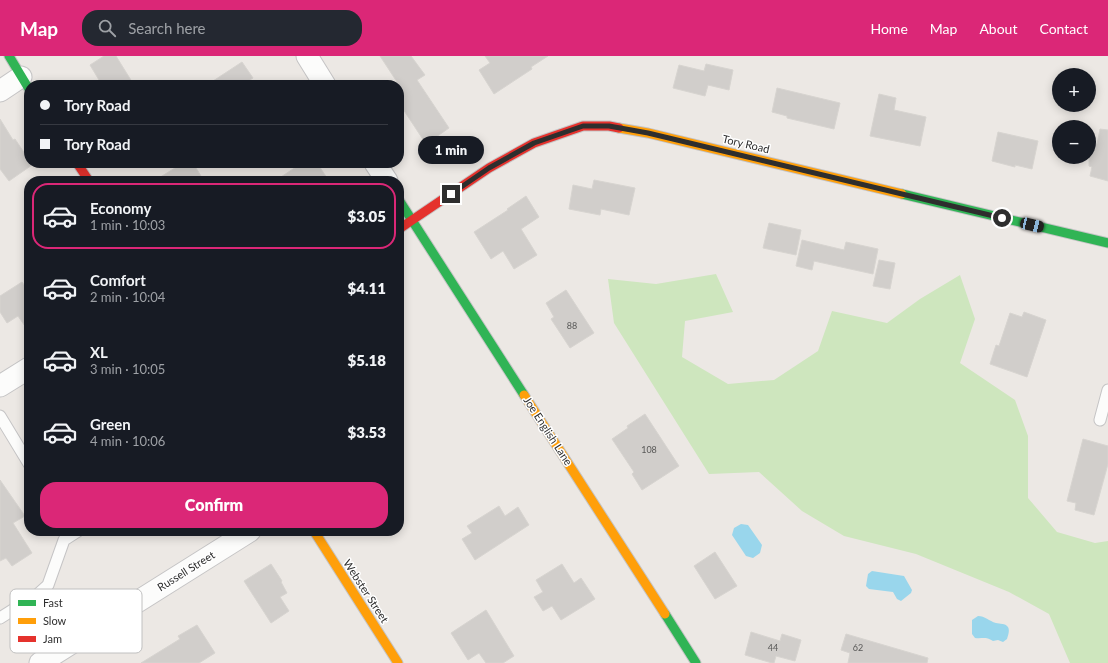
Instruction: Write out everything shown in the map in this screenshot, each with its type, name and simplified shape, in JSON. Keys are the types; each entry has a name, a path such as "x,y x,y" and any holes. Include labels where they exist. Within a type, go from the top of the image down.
{"street":[{"path":"307,56 322,80"},
{"path":"12,57 24,81"},
{"path":"0,91 24,83"},
{"name":"Tory Road","path":"404,226 489,168 534,143 583,126 609,126 648,133 1108,243"},
{"name":"Joe English Lane","path":"404,208 696,663"},
{"path":"0,386 24,371"},
{"name":"Russell Street","path":"142,599 242,536"},
{"name":"Webster Street","path":"317,536 398,663"},
{"name":"Russell Street","path":"40,663 56,653"}],"lane":[{"path":"1100,420 1108,390"},
{"path":"0,416 24,456"},
{"path":"44,589 48,585 63,536"},
{"path":"0,618 10,612"}],"green space":[{"path":"716,274 733,312 685,321 682,357 728,384 774,380 818,351 832,311 887,323 920,299 960,275 975,319 960,363 1015,400 1028,436 1028,498 1057,532 1095,543 1108,541 1108,663 1070,663 1049,614 1009,592 916,554 844,536 802,511 759,472 709,474 614,323 608,279 656,284"}],"water":[{"path":"741,524 748,525 762,545 760,553 753,558 746,556 732,535 734,528"},
{"path":"872,571 904,576 912,590 911,593 901,601 897,599 893,592 869,589 866,586 868,574"},
{"path":"978,616 1007,626 1009,633 1007,639 1003,642 998,640 993,641 986,638 975,638 972,634 972,620"}],"building":[{"path":"104,56 116,56 131,80 99,80 90,65"},
{"path":"380,56 411,56 425,75 417,80 449,128 426,144 404,111 404,80 396,80"},
{"path":"485,56 548,56 531,67 532,69 494,94 479,70 490,63"},
{"path":"242,62 253,78 250,80 215,80"},
{"path":"706,64 733,70 729,90 708,85 705,96 673,88 679,65 704,71"},
{"path":"777,88 840,103 834,129 787,118 787,116 772,112"},
{"path":"879,94 896,98 894,110 926,117 920,146 870,136"},
{"path":"0,119 13,140 15,139 24,152 24,168 28,168 9,181 0,169"},
{"path":"1100,129 1108,130 1108,181 1090,176 1092,167 1089,166 1089,164 1096,164 1097,144"},
{"path":"998,132 1038,141 1032,169 1015,165 1015,167 992,161"},
{"path":"175,168 196,168 201,176 162,176"},
{"path":"294,168 320,168 326,176 282,176"},
{"path":"594,180 635,188 629,215 601,209 600,215 569,209 573,185 592,189"},
{"path":"526,196 539,217 521,229 537,255 514,269 503,251 491,259 474,232 508,210 507,209"},
{"path":"769,223 801,230 796,255 763,248"},
{"path":"802,240 844,250 846,242 878,249 873,274 814,261 812,270 796,266"},
{"path":"879,260 895,263 890,289 873,286"},
{"path":"22,282 24,285 24,325 18,316 7,323 0,312 0,296"},
{"path":"566,290 594,333 570,348 551,319 554,317 546,303"},
{"path":"1024,312 1046,320 1027,377 990,364 996,345 999,346 1010,313 1022,317"},
{"path":"645,414 679,466 642,490 632,474 634,472 612,439 628,428 627,426"},
{"path":"1083,439 1108,446 1108,464 1094,515 1075,510 1076,503 1067,501"},
{"path":"0,480 24,515 24,517 13,523 32,553 12,566 6,558 0,561"},
{"path":"499,506 505,516 518,507 529,525 475,560 462,539 472,533 467,526"},
{"path":"715,552 737,586 715,599 694,566"},
{"path":"271,564 282,581 281,582 287,593 280,597 289,611 271,623 244,581"},
{"path":"562,564 574,583 581,578 595,599 561,620 552,606 543,611 534,597 543,592 536,580"},
{"path":"486,610 514,656 503,663 486,663 479,653 468,660 451,633"},
{"path":"197,625 215,653 199,663 141,663 180,639 178,636"},
{"path":"751,632 780,641 782,634 801,640 795,661 776,656 774,663 772,663 745,655"},
{"path":"846,634 928,658 927,663 848,663 850,653 841,650"}],"traffic: fast":[{"path":"9,56 24,81"},
{"path":"902,194 1108,243"},
{"path":"404,208 524,395"},
{"path":"665,614 696,663"}],"traffic: slow":[{"path":"619,128 648,133 902,194"},
{"path":"524,395 665,614"},
{"path":"317,536 398,663"}],"traffic: jam":[{"path":"404,226 489,168 534,143 583,126 609,126 619,128"},
{"path":"80,168 86,176"}],"route":[{"path":"451,194 489,168 534,143 583,126 609,126 648,133 1002,218"}]}
